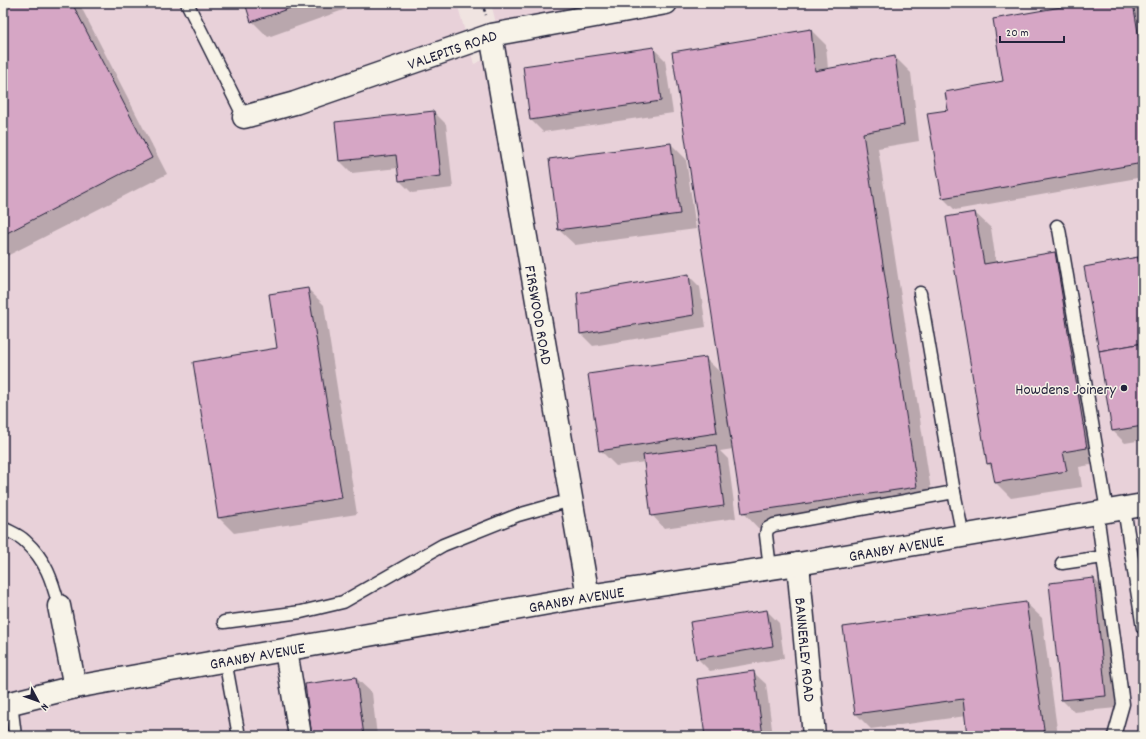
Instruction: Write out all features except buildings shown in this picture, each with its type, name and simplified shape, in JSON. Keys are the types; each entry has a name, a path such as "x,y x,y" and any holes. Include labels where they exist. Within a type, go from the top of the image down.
{"street":[{"name":"VALEPITS ROAD","path":"244,117 295,103 491,35 666,3"},
{"name":"FIRSWOOD ROAD","path":"491,35 588,596"},
{"name":"GRANBY AVENUE","path":"7,703 75,687 588,596 798,564 1118,509"},
{"name":"BANNERLEY ROAD","path":"798,564 814,736"},
{"path":"59,606 75,687"},
{"path":"286,650 300,736"}],"lane":[{"path":"187,3 244,117"},
{"path":"1058,226 1060,229 1143,628"},
{"path":"920,293 963,536"},
{"path":"770,568 766,535 767,529 774,525 954,492"},
{"path":"224,622 301,612 343,602 443,545 518,515 571,500"},
{"path":"1114,736 1123,704 1103,557 1118,509"},
{"path":"3,528 24,540 40,557 51,578 59,606"},
{"path":"1062,563 1103,557"},
{"path":"226,660 239,736"},
{"path":"7,703 15,736"}],"shaded area":[{"path":"3,3 457,3 474,64 503,51 491,3 1143,3 1143,736 3,736"}],"place":[{"name":"Howdens Joinery","path":"1124,388"}]}
